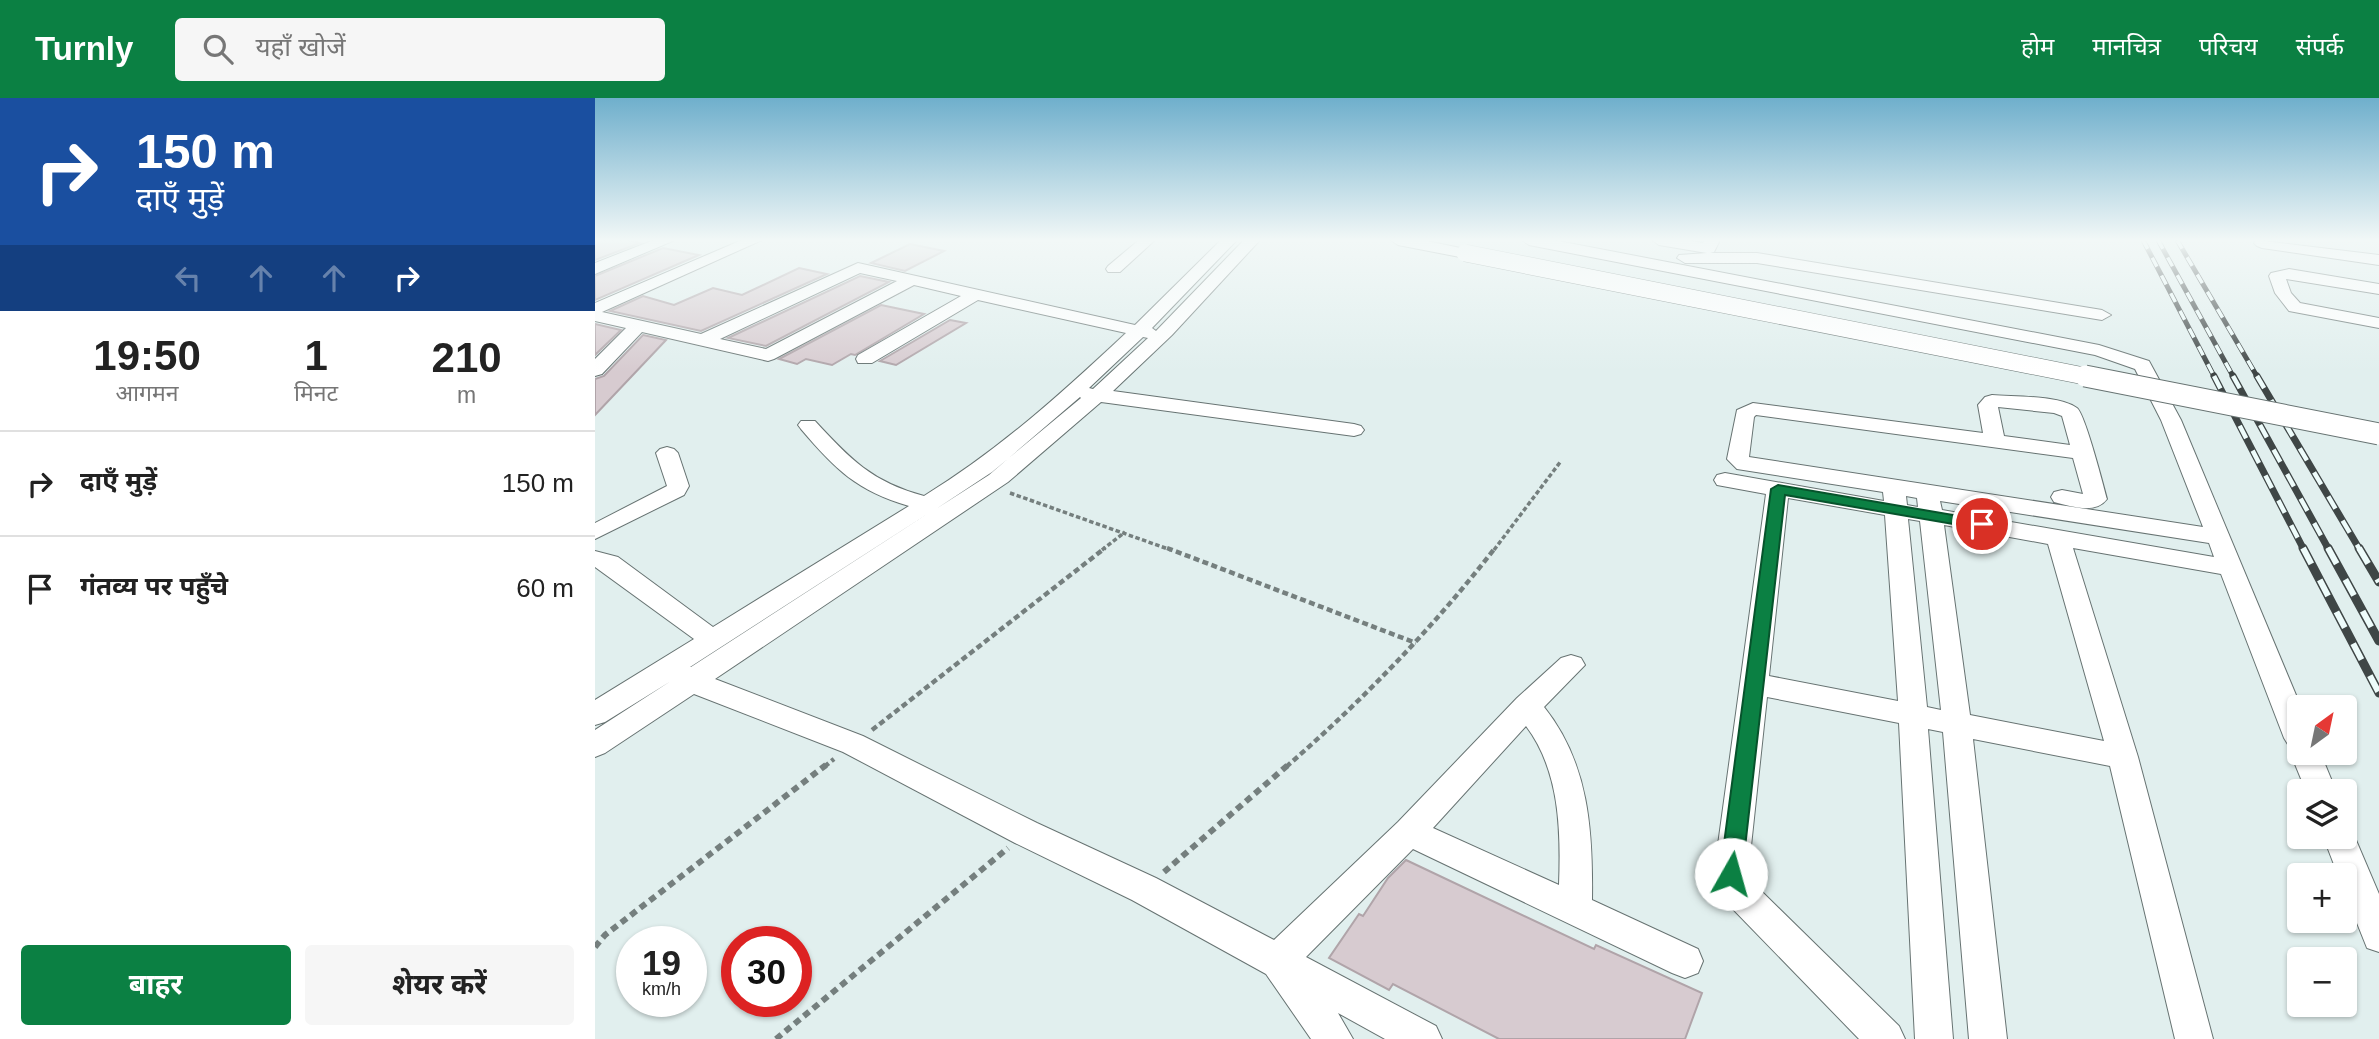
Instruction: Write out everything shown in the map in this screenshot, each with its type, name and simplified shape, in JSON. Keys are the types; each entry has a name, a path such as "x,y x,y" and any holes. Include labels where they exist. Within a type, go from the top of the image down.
{"street":[{"path":"595,309 653,284"},
{"path":"701,341 822,284"},
{"path":"595,316 762,356 774,354 905,284"},
{"path":"930,284 1150,334"},
{"path":"595,714 682,674 988,485 1097,396 1193,284"},
{"path":"595,745 682,674 712,639 981,470 1073,392 1150,334 1205,284"},
{"path":"1633,284 2379,435"},
{"path":"1640,284 2379,427"},
{"path":"1800,284 2099,350 2142,365 2171,420 2287,708"},
{"path":"1914,284 2102,315"},
{"path":"2279,284 2289,303 2295,307 2379,323"},
{"path":"2348,284 2379,289"},
{"path":"865,359 976,294"},
{"path":"595,370 637,327"},
{"path":"1073,392 1354,430"},
{"path":"1995,441 1988,405 1991,401 2058,407 2071,413 2096,499 2067,523"},
{"path":"2084,453 1753,409 1744,414 1738,459 1745,464 1930,504 2067,523 2216,537"},
{"path":"808,425 846,466 864,481 928,504"},
{"path":"1739,448 2067,523 2231,568"},
{"path":"595,532 676,490 678,486 667,453"},
{"path":"1725,480 1778,489 1895,498"},
{"path":"1778,489 1731,874 1737,890 1886,1039"},
{"path":"1895,498 1913,715 1934,1039"},
{"path":"1930,504 1957,724 1988,1039"},
{"path":"2067,523 2194,1039"},
{"path":"595,559 609,563 712,639"},
{"path":"1278,960 1409,832 1527,706 1571,665"},
{"path":"682,674 853,744 1026,833 1144,889 1423,1039"},
{"path":"1756,684 2123,757"},
{"path":"1527,706 1546,727 1565,768 1577,839 1575,909"},
{"path":"1409,832 1685,961"},
{"path":"2344,849 2379,936"},
{"path":"1278,960 1334,1037"}],"path":[{"path":"1144,889 1325,731 1416,643 1499,544 1561,461"},
{"path":"988,485 1125,532 1416,643"},
{"path":"776,1039 1026,833"}],"building":[{"path":"595,284 632,284 595,300"},
{"path":"765,284 805,284 701,331 610,311 643,296 674,305 713,288 742,295"},
{"path":"843,284 885,284 766,346 728,338"},
{"path":"881,305 924,314 855,355 851,354 832,365 806,359 797,364 779,359"},
{"path":"950,320 966,323 896,365 880,361"},
{"path":"595,324 621,330 595,355"},
{"path":"643,335 666,340 595,415 595,379 604,376"},
{"path":"1406,860 1594,949 1596,945 1702,993 1685,1039 1499,1039 1393,984 1389,990 1329,958 1359,914 1363,916 1388,878"}],"railway":[{"path":"2166,284 2215,378"},
{"path":"2182,284 2234,378"},
{"path":"2203,284 2258,378"},
{"path":"2214,376 2304,550"},
{"path":"2233,376 2329,550"},
{"path":"2257,376 2360,550"},
{"path":"2303,548 2379,693"},
{"path":"2328,548 2379,641"},
{"path":"2359,548 2379,582"}],"route":[{"path":"1731,874 1778,489 1982,524"}]}
